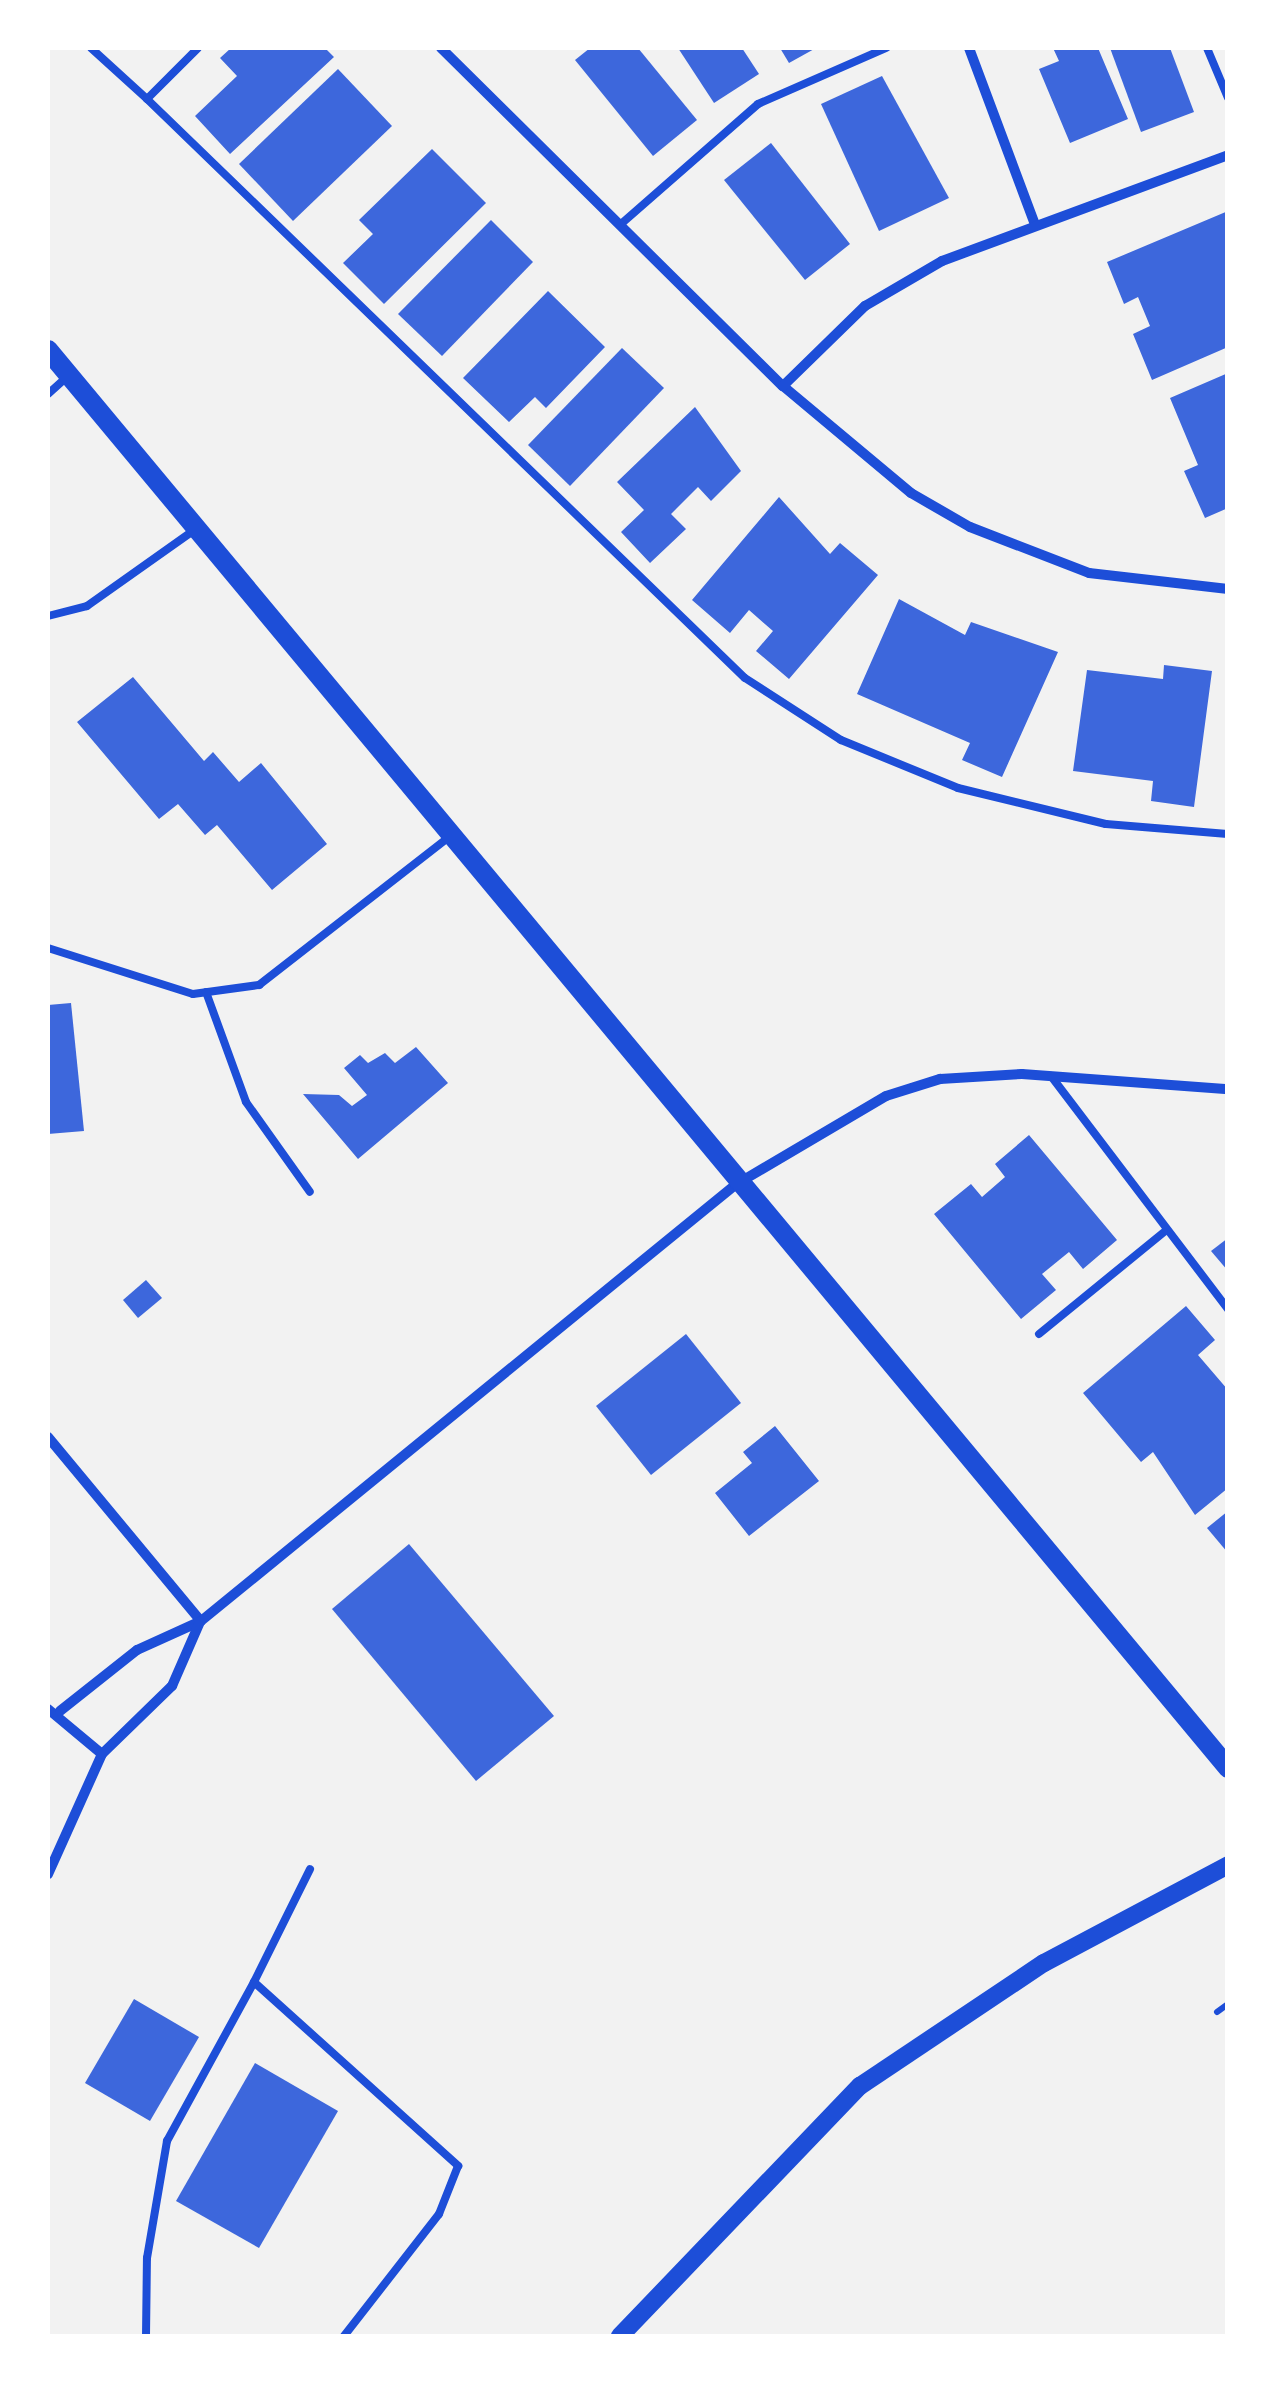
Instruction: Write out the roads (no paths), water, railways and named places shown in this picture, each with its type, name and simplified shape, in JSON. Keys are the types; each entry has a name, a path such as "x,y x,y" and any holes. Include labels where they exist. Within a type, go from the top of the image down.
{"main road":[{"path":"48,350 735,1185 1228,1768"}],"street":[{"path":"442,48 784,386 884,473 970,527 1089,573 1228,589"},
{"path":"969,48 1034,222"},
{"path":"784,386 865,306 1034,222 1228,154"},
{"path":"102,1754 54,1710 136,1650 201,1621 735,1185 886,1096 940,1079 1051,1076 1228,1089"},
{"path":"48,1437 201,1621"},
{"path":"48,1874 102,1754 172,1686 201,1621"},
{"path":"620,2336 860,2086 1044,1963 1228,1865"}],"lane":[{"path":"91,48 745,678 840,740 958,788 1106,824 1228,834"},
{"path":"147,99 198,48"},
{"path":"620,224 758,104 886,48"},
{"path":"1207,48 1228,98"},
{"path":"48,394 69,375"},
{"path":"48,616 87,606 196,529"},
{"path":"48,948 206,992 259,985 449,837"},
{"path":"206,992 246,1102 310,1192"},
{"path":"1051,1076 1164,1232 1228,1309"},
{"path":"1039,1334 1164,1232"},
{"path":"146,2336 147,2258 167,2141 310,1870"},
{"path":"254,1982 458,2166 439,2214 344,2336"}]}
